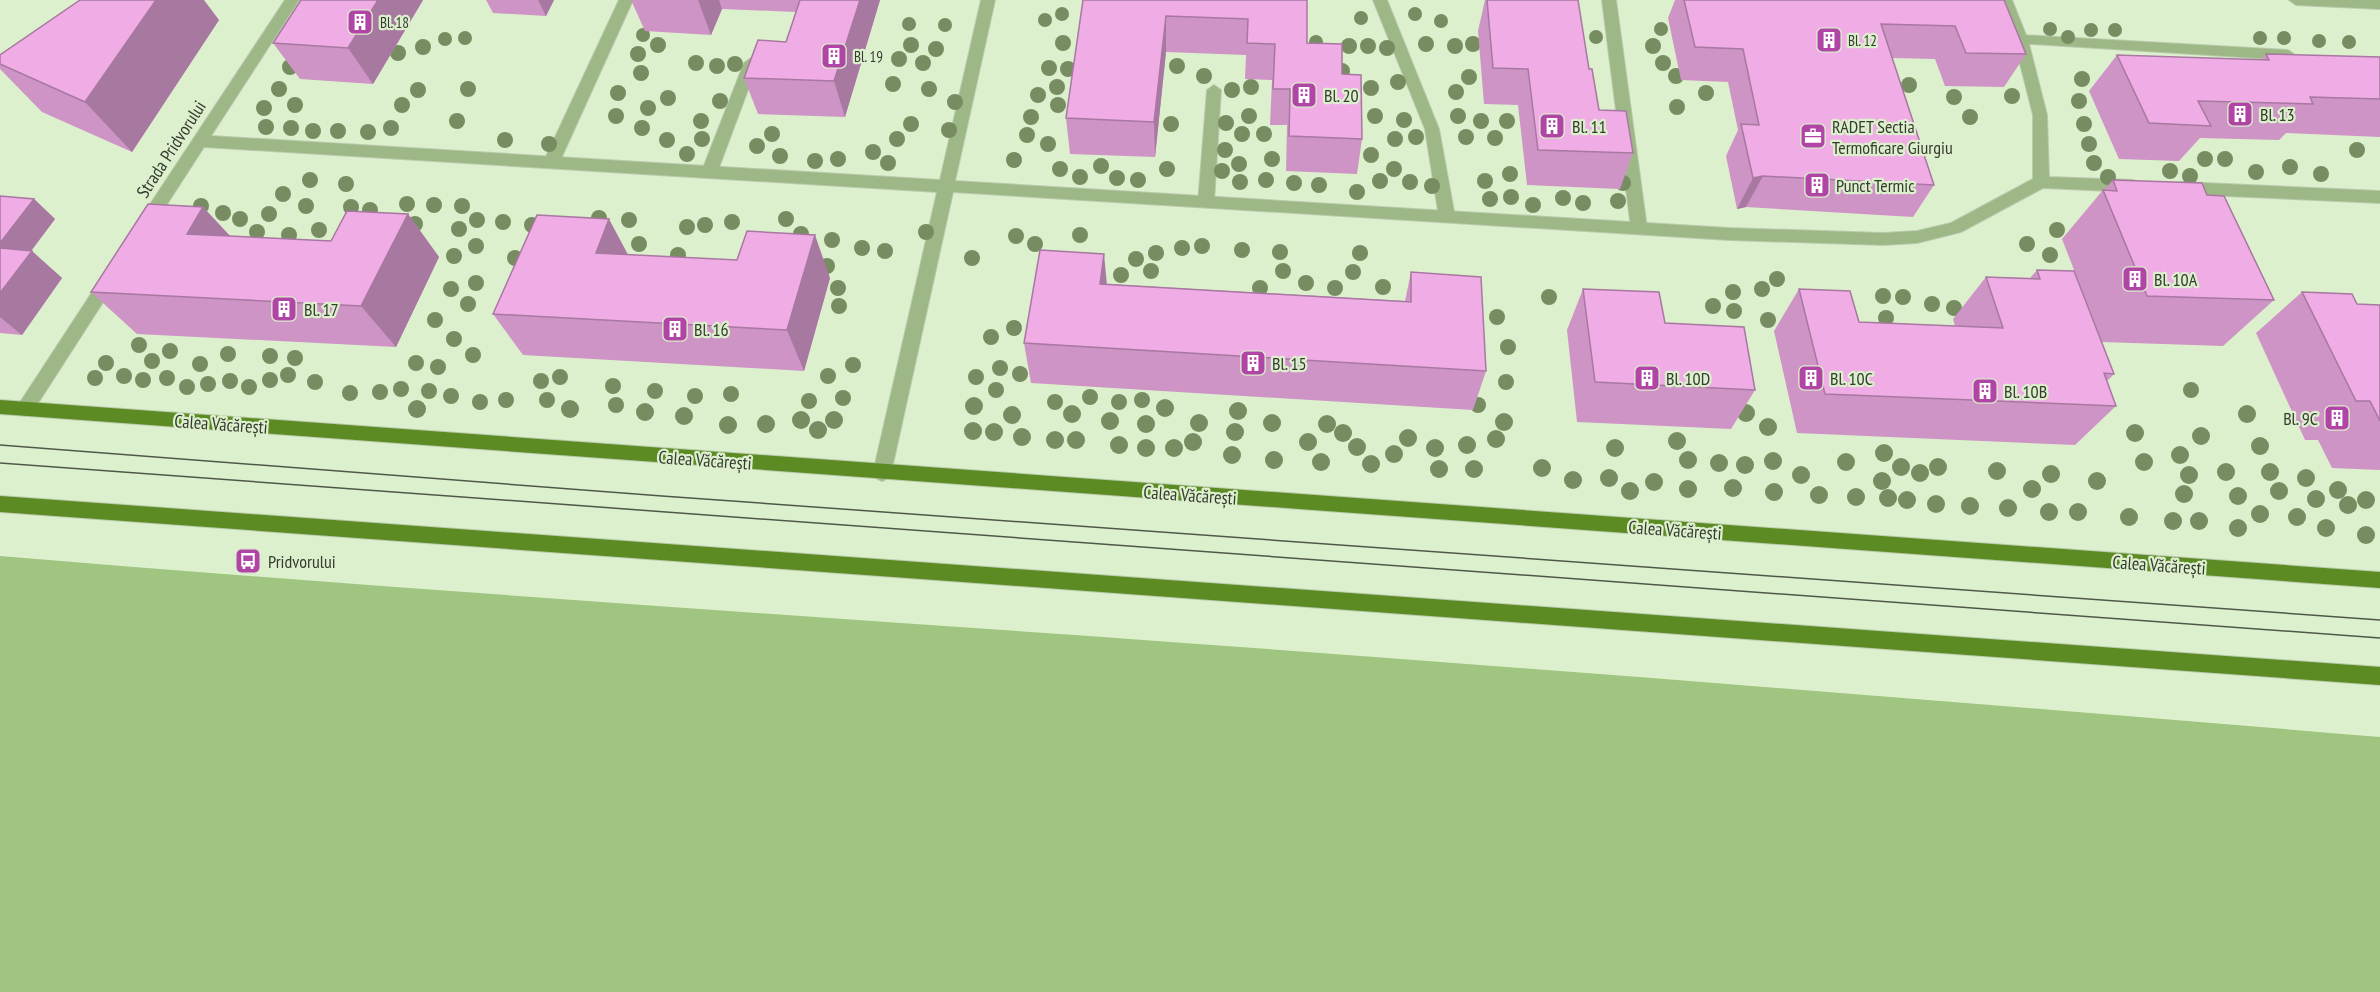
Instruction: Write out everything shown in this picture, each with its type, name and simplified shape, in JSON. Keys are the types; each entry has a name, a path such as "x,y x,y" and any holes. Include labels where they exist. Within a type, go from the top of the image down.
{"main road":[{"name":"Calea Văcărești","path":"0,407 882,473 2380,580"},
{"path":"0,504 2380,676"}],"street":[{"name":"Strada Pridvorului","path":"137,237 292,0"},
{"path":"551,163 626,0"},
{"path":"882,473 988,0"},
{"path":"1380,0 1432,129 1447,217"},
{"path":"1609,0 1639,228"},
{"path":"2005,0 2021,40 2040,115 2041,182"},
{"path":"2296,0 2380,4"},
{"path":"2021,40 2308,56"},
{"path":"709,173 751,63"},
{"path":"1206,203 1214,90"},
{"path":"200,141 946,188 1639,228 1883,239 1917,237 1955,228 2041,182 2380,197"},
{"path":"25,409 118,266"}],"green space":[{"path":"0,556 408,588 1412,660 2380,737 2380,992 0,992"}],"building":[{"path":"80,0 156,0 85,102 0,64 0,55"},
{"path":"301,0 378,0 348,48 273,43"},
{"path":"800,0 860,0 834,81 744,78 758,40 786,42"},
{"path":"1083,0 1307,0 1307,43 1342,44 1342,74 1361,75 1362,139 1289,136 1290,89 1273,89 1275,44 1247,43 1248,19 1166,16 1154,122 1066,118"},
{"path":"1487,0 1578,0 1589,69 1592,69 1599,110 1626,111 1633,153 1538,150 1528,69 1493,68"},
{"path":"1684,0 2004,0 2026,54 1966,53 1955,26 1881,24 1934,185 1763,176 1753,178 1741,124 1759,125 1743,49 1695,47"},
{"path":"2266,54 2380,57 2380,99 2310,97 2313,104 2198,101 2211,126 2149,123 2117,55 2269,60"},
{"path":"2113,180 2202,183 2207,195 2224,196 2274,300 2147,296 2103,190 2117,191"},
{"path":"0,196 34,199 0,243"},
{"path":"148,204 203,207 187,234 331,241 347,211 408,214 361,306 91,292"},
{"path":"537,215 609,219 596,253 737,260 747,231 815,235 787,330 493,314"},
{"path":"0,248 32,251 0,293"},
{"path":"1040,250 1104,254 1100,284 1411,302 1411,272 1481,277 1486,371 1024,343"},
{"path":"2037,270 2074,271 2114,374 2104,373 2116,406 1825,394 1799,289 1850,291 1859,322 2003,328 1986,277 2040,279"},
{"path":"1583,289 1659,292 1665,323 1744,327 1755,390 1595,382"},
{"path":"2302,292 2352,294 2357,304 2380,305 2380,421 2370,401 2356,401"}],"tram line":[{"path":"0,445 662,496 2380,620"},
{"path":"0,463 2380,638"}],"place":[{"name":"Bl. 18","path":"360,22"},
{"name":"Bl. 12","path":"1829,40"},
{"name":"Bl. 19","path":"834,56"},
{"name":"Bl. 20","path":"1304,95"},
{"name":"Bl. 13","path":"2240,114"},
{"name":"Bl. 11","path":"1552,126"},
{"name":"RADET Sectia Termoficare Giurgiu","path":"1813,136"},
{"name":"Punct Termic","path":"1817,185"},
{"name":"Bl. 10A","path":"2135,279"},
{"name":"Bl. 17","path":"284,309"},
{"name":"Bl. 16","path":"675,329"},
{"name":"Bl. 15","path":"1253,363"},
{"name":"Bl. 10D","path":"1647,378"},
{"name":"Bl. 10C","path":"1811,378"},
{"name":"Bl. 10B","path":"1985,391"},
{"name":"Bl. 9C","path":"2337,418"},
{"name":"Pridvorului","path":"248,561"}]}
